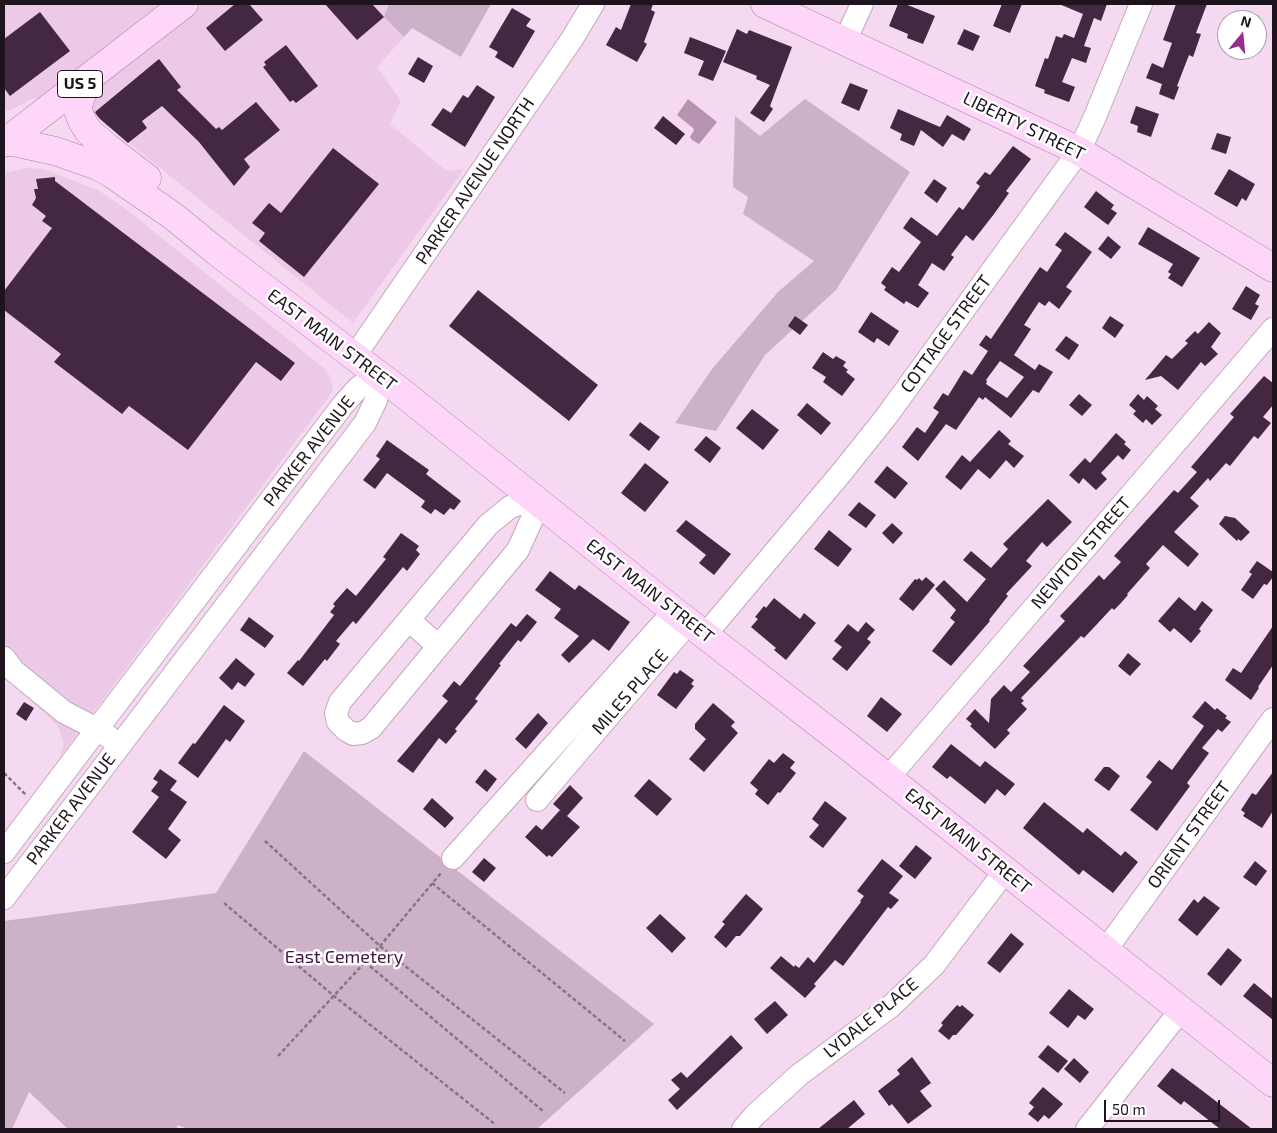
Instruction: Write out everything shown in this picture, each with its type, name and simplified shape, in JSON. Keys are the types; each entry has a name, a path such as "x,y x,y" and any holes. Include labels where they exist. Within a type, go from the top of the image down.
{"main road":[{"name":"US 5","path":"4,141 184,4"},
{"name":"LIBERTY STREET","path":"765,4 1078,151 1273,268"},
{"path":"93,74 77,108 82,122 89,132 169,196 174,216"},
{"name":"EAST MAIN STREET","path":"4,141 55,151 98,166 174,216 217,252 380,376 1273,1083"}],"street":[{"name":"PARKER AVENUE NORTH","path":"354,357 572,39 593,4"},
{"name":"COTTAGE STREET","path":"690,623 842,472 886,417 1078,151 1094,118 1141,4"},
{"path":"845,41 863,5"},
{"name":"NEWTON STREET","path":"888,778 1273,329"},
{"name":"PARKER AVENUE","path":"4,852 342,406 358,388 380,376"},
{"name":"PARKER AVENUE","path":"4,898 364,424 376,400 380,376"},
{"path":"534,499 532,519 518,550 371,728 362,733 353,734 346,730 338,722 336,713 340,702 494,520 510,507 534,499"},
{"path":"409,620 438,646"},
{"name":"MILES PLACE","path":"453,858 552,748 690,623"},
{"name":"MILES PLACE","path":"537,800 690,623"},
{"path":"4,658 14,671 64,712 97,729"},
{"name":"ORIENT STREET","path":"1105,951 1273,719"},
{"name":"PARKER AVENUE","path":"97,729 120,745"},
{"path":"552,748 570,762"},
{"name":"LYDALE PLACE","path":"743,1129 754,1116 800,1075 890,1008 934,965 1005,871"},
{"path":"1087,1129 1181,1010"}],"path":[{"path":"4,773 27,796"},
{"path":"265,841 380,946 565,1093"},
{"path":"278,1056 380,946 453,858"},
{"path":"432,883 625,1041"},
{"path":"224,903 334,996 496,1125"},
{"path":"365,962 543,1111"}],"shaded area":[{"path":"4,4 389,4 384,17 404,37 377,67 401,101 390,124 447,171 464,169 353,323 93,114 34,98 9,111 4,111"},
{"path":"688,99 717,122 699,144 690,137 694,130 693,128 677,115"},
{"path":"27,168 43,169 98,190 122,206 325,369 330,376 333,389 60,757 64,744 58,726 4,676 4,173"}],"green space":[{"path":"389,4 491,4 461,57 412,28 404,37 384,17"},
{"path":"805,99 910,172 836,290 765,355 716,431 675,423 712,369 778,292 814,261 743,214 748,197 733,187 735,116 760,136"},
{"name":"East Cemetery","path":"304,751 654,1024 537,1129 188,1129 178,1125 176,1129 68,1129 29,1092 12,1129 4,1129 4,921 216,893"}],"building":[{"path":"235,4 249,4 263,20 225,51 206,28"},
{"path":"325,4 372,4 384,17 357,40"},
{"path":"631,4 653,4 651,10 655,12 644,42 647,44 637,62 606,45 616,27 621,30"},
{"path":"898,4 905,4 935,16 923,44 907,38 908,34 889,26"},
{"path":"1002,4 1022,4 1010,33 993,26"},
{"path":"1059,4 1107,4 1101,21 1094,18 1084,46 1091,48 1086,63 1072,58 1062,82 1075,87 1069,102 1044,93 1045,90 1035,86 1045,58 1048,59 1056,36 1062,38 1064,34 1074,38 1083,14"},
{"path":"1176,4 1207,4 1196,33 1201,34 1193,57 1189,55 1177,86 1179,87 1174,100 1159,94 1162,84 1146,78 1152,63 1163,68 1172,43 1163,40"},
{"path":"512,8 531,19 526,26 535,31 513,68 495,57 498,52 489,47"},
{"path":"40,12 70,51 10,96 4,88 4,39"},
{"path":"737,29 747,34 749,30 792,47 770,106 773,109 764,122 750,113 770,85 756,79 757,76 723,62"},
{"path":"964,29 980,36 973,51 957,44"},
{"path":"690,37 726,51 713,81 698,75 704,61 684,53"},
{"path":"286,45 318,86 296,103 293,100 290,102 263,67 266,65 264,62"},
{"path":"418,57 433,66 424,83 408,74"},
{"path":"159,59 181,87 177,90 216,129 219,127 222,130 256,102 280,130 244,159 250,167 234,186 199,142 162,106 142,121 147,128 128,143 96,114 95,112"},
{"path":"850,83 868,90 859,111 841,103"},
{"path":"477,85 495,97 465,147 431,125 443,108 451,113 463,95 468,98"},
{"path":"1136,106 1159,114 1151,137 1137,132 1138,126 1130,123"},
{"path":"898,109 940,127 947,115 971,129 964,141 952,134 943,147 921,130 914,146 900,140 902,134 890,128"},
{"path":"663,116 685,134 676,145 654,128"},
{"path":"1217,133 1231,137 1226,154 1211,149"},
{"path":"1013,146 1031,159 1006,191 1009,193 973,241 966,235 951,255 954,257 944,271 932,263 918,285 929,293 918,308 906,301 904,304 884,290 886,287 881,283 892,267 899,272 921,242 903,228 911,217 937,236 959,207 963,210 980,186 976,183 985,172 990,175"},
{"path":"333,148 379,184 304,277 259,241 265,233 252,223 269,203 281,213"},
{"path":"1229,169 1255,184 1246,201 1242,198 1237,207 1214,194"},
{"path":"55,177 55,181 295,363 281,381 256,362 188,450 129,406 122,414 54,362 61,354 4,310 4,291 52,228 42,221 46,216 32,205 36,198 34,189 38,189 36,179"},
{"path":"934,179 947,188 937,203 924,193"},
{"path":"1096,191 1114,205 1111,209 1117,213 1108,225 1084,207"},
{"path":"1148,227 1200,258 1182,287 1168,278 1171,274 1168,272 1173,264 1138,244"},
{"path":"1065,232 1092,252 1066,287 1072,291 1059,309 1049,301 1045,306 1039,302 1024,325 1031,329 1014,355 1035,370 1039,364 1053,372 1039,393 1033,390 1011,418 985,397 983,400 979,397 956,430 946,424 918,461 902,447 917,427 925,433 939,412 933,408 943,393 948,396 964,370 972,375 988,351 979,345 986,335 991,339 1040,267 1047,272 1062,250 1055,245","holes":["1000,361 1024,377 1007,398 986,384 986,380"]},
{"path":"1108,236 1121,247 1111,259 1098,249"},
{"path":"1246,286 1260,295 1255,304 1259,306 1251,320 1232,309"},
{"path":"478,290 598,385 569,421 449,326"},
{"path":"871,312 899,331 889,346 877,338 874,343 858,332"},
{"path":"795,316 808,325 800,335 788,326"},
{"path":"1110,316 1124,325 1115,338 1102,328"},
{"path":"1209,322 1221,333 1211,347 1218,354 1205,366 1201,362 1178,390 1161,376 1145,380 1166,355 1172,359 1188,343 1185,341 1195,331 1198,334"},
{"path":"1066,336 1079,345 1069,360 1055,350"},
{"path":"823,352 833,359 836,356 846,362 843,366 848,370 846,372 855,379 842,396 823,382 826,377 812,368"},
{"path":"1264,376 1273,383 1273,405 1263,417 1271,423 1258,439 1254,436 1230,466 1226,463 1210,481 1208,478 1190,498 1199,506 1174,532 1199,554 1188,567 1163,545 1146,564 1150,568 1120,604 1114,610 1112,608 1084,638 1081,636 1021,698 1024,701 1021,703 1027,709 1007,730 1010,733 995,749 970,726 972,724 966,719 975,709 989,723 991,699 1004,685 1011,692 1030,672 1023,666 1065,621 1060,616 1099,575 1104,580 1121,562 1114,556 1174,490 1178,493 1197,472 1191,467 1234,417 1230,414"},
{"path":"1079,394 1092,405 1082,416 1069,405"},
{"path":"1138,394 1144,400 1147,396 1158,406 1155,409 1162,415 1152,425 1146,419 1143,423 1133,414 1136,411 1129,405"},
{"path":"807,403 831,423 821,435 797,415"},
{"path":"752,409 779,430 763,450 736,428"},
{"path":"640,422 660,437 649,451 629,435"},
{"path":"999,430 1011,441 1008,444 1024,456 1014,468 1006,460 990,479 978,469 961,490 945,477 962,455 970,462"},
{"path":"1116,433 1126,442 1124,444 1131,450 1123,460 1118,455 1101,473 1107,479 1096,490 1083,478 1079,484 1069,475 1085,458 1090,463"},
{"path":"706,436 721,448 710,463 694,450"},
{"path":"387,440 429,470 426,474 461,501 454,510 450,508 444,515 435,509 431,514 421,507 425,501 387,473 375,489 363,480 380,459 376,456"},
{"path":"645,463 669,482 645,512 621,493"},
{"path":"887,466 908,483 895,499 874,482"},
{"path":"1048,499 1072,522 1047,547 1042,542 1026,561 1032,566 1006,594 1008,596 990,621 951,666 932,651 955,622 950,618 956,610 935,589 944,580 967,602 986,579 963,560 971,551 991,568 1008,549 1003,544"},
{"path":"859,502 876,515 866,528 848,515"},
{"path":"1225,516 1235,518 1250,532 1241,541 1238,539 1237,541 1219,524"},
{"path":"686,520 731,554 714,575 699,563 706,555 676,531"},
{"path":"892,523 903,533 893,544 882,533"},
{"path":"829,530 852,549 838,567 814,549"},
{"path":"401,533 419,546 416,550 420,554 407,571 403,567 356,624 353,621 336,641 340,644 327,661 325,659 303,686 287,673 299,661 334,615 330,612 335,606 333,604 347,588 356,596 386,559 383,557"},
{"path":"1257,561 1273,572 1273,577 1267,585 1264,584 1253,599 1241,590 1252,574 1249,572"},
{"path":"550,571 575,590 579,585 630,622 609,651 593,639 569,663 561,655 579,636 554,618 561,609 535,590"},
{"path":"926,577 935,585 913,611 899,599 915,579 919,578 922,581"},
{"path":"1179,597 1195,611 1202,601 1213,610 1199,629 1201,631 1191,643 1174,628 1170,632 1158,621"},
{"path":"774,598 800,619 804,613 816,623 786,660 774,650 776,648 751,627 758,619 755,617"},
{"path":"527,614 537,622 521,642 518,640 499,664 501,665 475,699 478,701 455,729 457,731 446,744 439,738 413,773 397,761 448,701 442,696 454,681 460,686 511,623 516,627"},
{"path":"249,617 274,636 265,648 240,630"},
{"path":"866,622 875,630 867,639 871,642 847,671 832,659 842,647 834,641 848,624 858,632"},
{"path":"1273,626 1273,665 1251,700 1225,680 1233,668 1241,673"},
{"path":"1128,653 1141,664 1130,676 1118,666"},
{"path":"236,658 255,674 245,687 238,682 232,690 219,678"},
{"path":"680,670 694,680 691,684 694,686 676,709 657,695 674,672 677,674"},
{"path":"881,697 902,714 887,732 867,716"},
{"path":"1205,701 1215,710 1217,708 1227,716 1225,718 1231,722 1222,732 1218,729 1202,748 1209,753 1187,783 1190,786 1157,831 1130,810 1152,782 1146,777 1159,760 1172,770 1202,729 1204,726 1192,717"},
{"path":"24,702 34,708 26,721 16,714"},
{"path":"713,703 735,722 731,726 738,733 704,772 689,759 706,739 695,729 695,724"},
{"path":"224,705 245,721 230,742 226,739 198,778 178,763 193,743 195,744"},
{"path":"538,713 548,723 526,749 515,739"},
{"path":"951,744 980,767 985,761 1015,784 1005,796 997,789 985,804 950,776 947,779 932,767"},
{"path":"783,753 795,762 790,768 796,773 768,805 755,794 758,790 750,783 769,759 774,763"},
{"path":"1104,767 1109,767 1120,776 1109,791 1094,780"},
{"path":"160,769 177,781 170,790 187,802 168,829 181,840 166,859 132,832 159,797 151,791 158,782 153,779"},
{"path":"485,769 497,779 487,792 475,782"},
{"path":"1273,772 1273,811 1262,828 1243,816 1245,813 1241,810 1252,793 1256,795"},
{"path":"649,779 672,799 657,816 634,796"},
{"path":"570,785 583,798 567,816 553,804"},
{"path":"432,798 454,818 445,828 423,809"},
{"path":"825,801 847,818 823,848 809,837 819,825 812,819"},
{"path":"1044,802 1083,833 1087,828 1121,856 1125,851 1138,862 1113,893 1083,870 1079,875 1023,828"},
{"path":"560,810 580,827 552,857 549,855 547,857 525,837 536,825 542,830"},
{"path":"916,845 932,858 915,879 899,866"},
{"path":"484,858 496,868 484,882 472,872"},
{"path":"882,859 903,876 889,893 899,900 891,909 888,907 843,966 835,960 814,984 816,986 805,998 770,968 781,956 794,967 795,965 799,968 808,957 814,963 861,902 864,896 857,891"},
{"path":"1255,861 1267,871 1256,886 1243,877"},
{"path":"746,894 763,909 740,936 736,936 726,948 714,937 725,924 722,922"},
{"path":"1204,896 1220,908 1197,936 1178,920 1194,899 1198,903"},
{"path":"660,914 686,938 672,953 646,928"},
{"path":"1011,933 1024,944 1000,973 987,963"},
{"path":"1228,948 1242,960 1221,986 1207,974"},
{"path":"1254,983 1273,999 1273,1020 1243,996"},
{"path":"1069,989 1094,1009 1085,1020 1078,1015 1068,1028 1049,1013"},
{"path":"775,1001 788,1015 767,1034 754,1019"},
{"path":"957,1005 960,1007 962,1005 974,1015 949,1040 938,1031 943,1025 941,1023"},
{"path":"731,1035 743,1048 677,1110 668,1100 680,1089 671,1080 681,1072 687,1078"},
{"path":"1048,1045 1068,1061 1058,1073 1038,1057"},
{"path":"912,1057 931,1083 920,1091 932,1106 908,1124 892,1104 889,1106 878,1091 900,1074 897,1070"},
{"path":"1074,1058 1089,1072 1080,1083 1064,1069"},
{"path":"1172,1068 1252,1129 1220,1129 1184,1101 1181,1105 1157,1086"},
{"path":"1043,1087 1063,1104 1049,1119 1044,1115 1038,1122 1028,1114 1034,1107 1029,1103"},
{"path":"854,1100 865,1114 847,1129 818,1129"}]}
